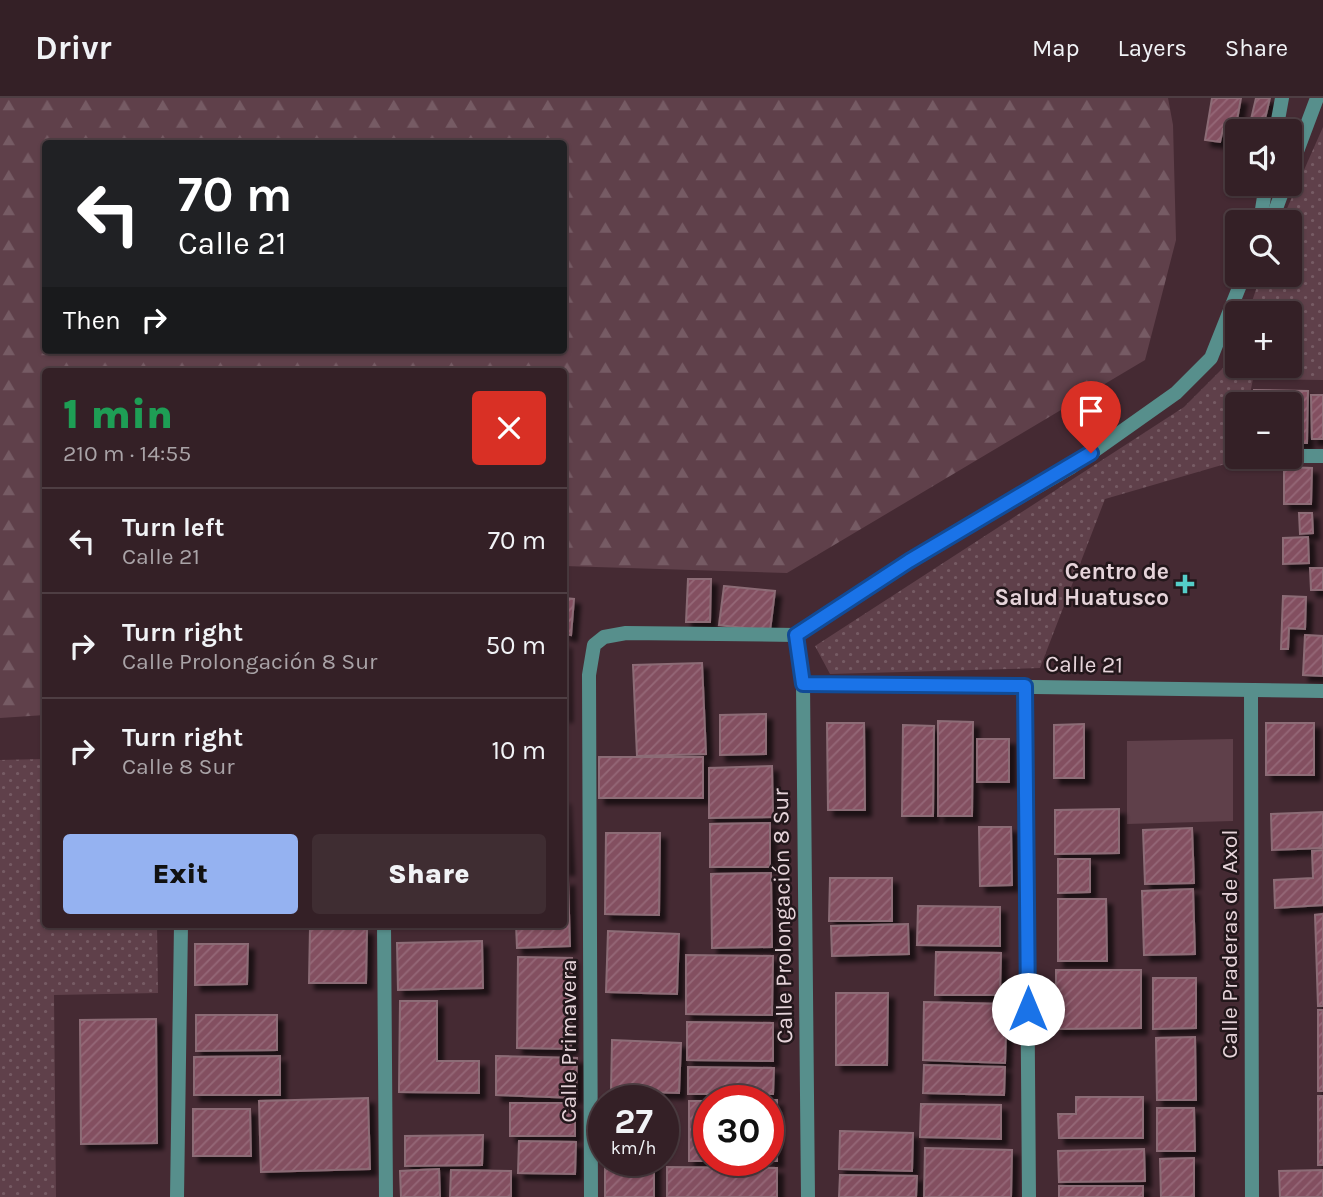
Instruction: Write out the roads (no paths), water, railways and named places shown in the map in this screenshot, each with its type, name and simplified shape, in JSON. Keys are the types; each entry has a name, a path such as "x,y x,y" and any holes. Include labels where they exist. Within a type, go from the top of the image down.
{"street":[{"path":"1278,119 1282,98"},
{"path":"1302,138 1317,98"},
{"path":"796,635 909,561 1070,468 1176,393 1211,358 1239,287"},
{"path":"1302,456 1323,456"},
{"name":"Calle Primavera","path":"591,1197 589,675 594,645 604,637 626,632 796,635"},
{"name":"Calle Prolongación 8 Sur","path":"796,635 803,684 808,1197"},
{"name":"Calle 21","path":"803,684 1323,691"},
{"path":"1025,686 1030,1197"},
{"name":"Calle Praderas de Axol","path":"1251,690 1252,1197"},
{"path":"177,1197 181,928"},
{"path":"384,928 386,1197"}],"place":[{"name":"Centro de Salud Huatusco","path":"1185,584"}]}
